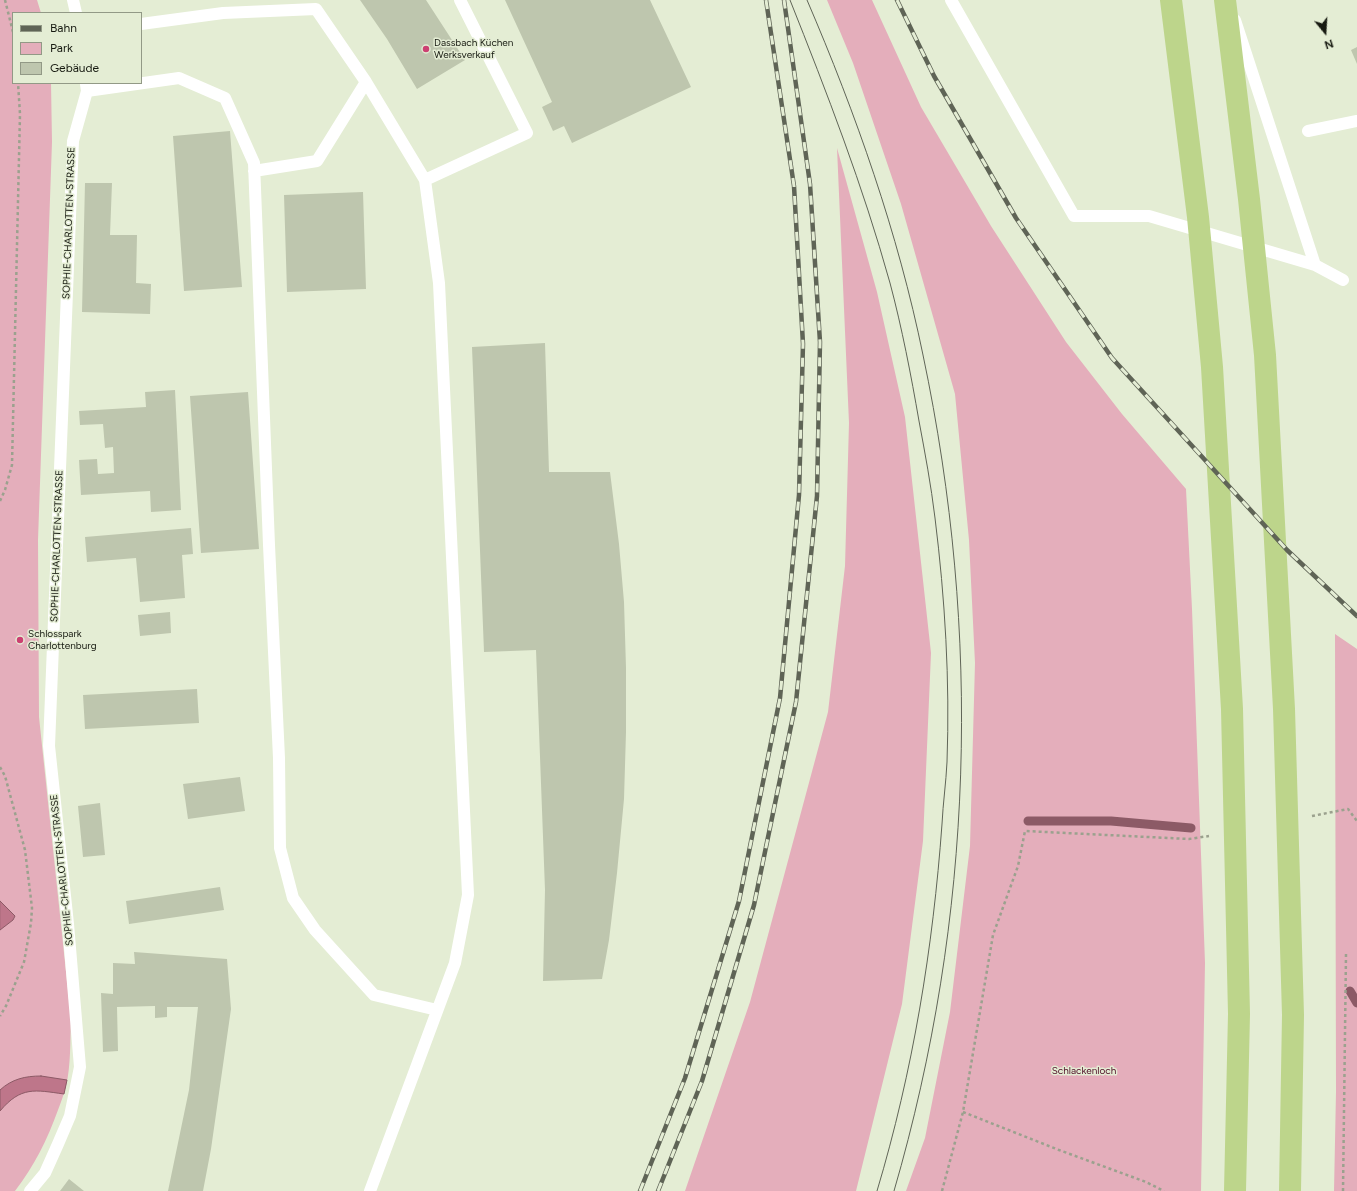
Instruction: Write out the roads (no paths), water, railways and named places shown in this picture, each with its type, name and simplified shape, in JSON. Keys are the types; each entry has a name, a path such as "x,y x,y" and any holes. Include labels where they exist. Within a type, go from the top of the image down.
{"highway":[{"path":"1171,0 1198,217 1212,367 1232,709 1239,1014 1235,1191"},
{"path":"1225,0 1249,199 1265,355 1284,709 1293,1015 1290,1191"}],"lane":[{"path":"73,0 76,12"},
{"path":"306,0 316,9 366,82 425,180 438,283 468,895 455,963 370,1191"},
{"path":"425,180 526,133 460,0"},
{"path":"951,0 1074,216 1149,216 1315,265 1343,280"},
{"path":"1229,0 1315,265"},
{"path":"142,24 223,13 316,9"},
{"path":"142,82 180,78 225,98 254,163 279,758 280,848 293,898 315,930 374,996 437,1010"},
{"path":"254,171 317,161 366,82"},
{"path":"87,87 118,84"},
{"name":"SOPHIE-CHARLOTTEN-STRASSE","path":"30,1191 45,1173 70,1116 80,1068 68,924 49,746 73,141 87,87"},
{"path":"1308,131 1357,121"}],"waterway":[{"path":"1028,821 1111,821 1191,828"},
{"path":"1350,991 1357,1003"}],"tram line":[{"path":"790,0 831,105 856,175 890,283 902,334 930,481 939,548 944,609 948,701 947,762 933,917 920,1009 911,1055 890,1146 877,1191"},
{"path":"807,0 859,130 888,219 913,309 942,460 955,565 961,670 961,775 954,879 941,984 921,1088 894,1191"}],"railway":[{"path":"640,1191 685,1078 739,901 780,698 799,495 803,344 794,186 766,0"},
{"path":"658,1191 702,1081 754,905 796,702 817,496 820,342 810,184 784,0"},
{"path":"897,0 934,76 1016,218 1112,358 1287,550 1357,616"}],"place":[{"name":"Dassbach Küchen Werksverkauf","path":"426,49"},
{"name":"Schlosspark Charlottenburg","path":"20,640"}],"park label":[{"name":"Schlackenloch","path":"1084,1071"}]}
